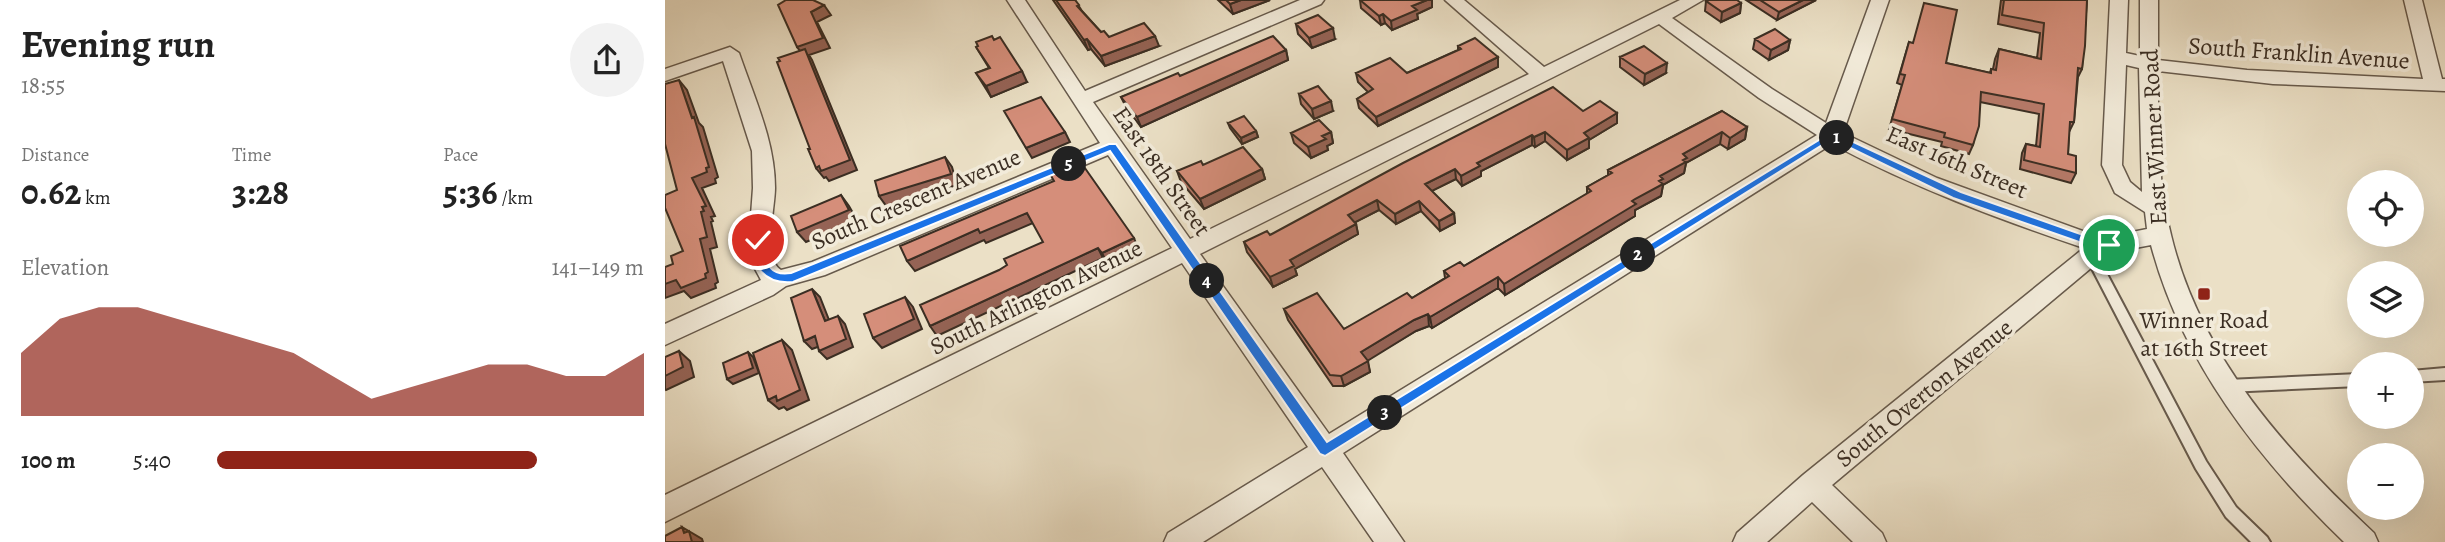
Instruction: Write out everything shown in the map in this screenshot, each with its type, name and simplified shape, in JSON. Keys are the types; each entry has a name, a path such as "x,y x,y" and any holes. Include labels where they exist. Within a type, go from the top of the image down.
{"street":[{"name":"East 18th Street","path":"1016,0 1112,146 1390,542"},
{"path":"1081,100 1315,0"},
{"path":"1454,0 1543,76"},
{"name":"South Arlington Avenue","path":"665,509 1694,0"},
{"path":"1178,542 1832,135 1880,0"},
{"path":"2119,0 2112,165 2116,183 2129,194 2155,208"},
{"name":"East Winner Road","path":"2149,0 2152,184 2159,235 2182,307 2206,354 2239,404 2323,505 2364,542"},
{"path":"2413,0 2439,85"},
{"name":"East 16th Street","path":"1660,17 1805,120 1832,135 1891,166 1957,195 2097,251"},
{"path":"665,75 730,53 762,151 764,188 759,256 768,273 779,279"},
{"name":"South Franklin Avenue","path":"2116,57 2150,65 2234,76 2439,85"},
{"name":"South Crescent Avenue","path":"665,335 765,289 779,279 817,269 1112,146"},
{"path":"2097,251 2159,235"},
{"name":"South Overton Avenue","path":"1747,542 1813,484 2097,251"},
{"path":"1813,484 1872,542"}],"lane":[{"path":"2097,251 2201,465 2231,512 2258,541"},
{"path":"2424,376 2445,374"},
{"path":"2228,386 2347,381"}],"building":[{"path":"786,0 813,0 824,5 811,12 823,38 797,47 778,5"},
{"path":"1056,0 1075,0 1079,5 1077,6 1109,37 1144,23 1155,36 1101,56 1087,39 1084,40"},
{"path":"1360,0 1427,0 1412,6 1417,10 1391,21 1383,14 1379,16"},
{"path":"1737,0 1741,3 1722,12 1706,1"},
{"path":"1760,0 1803,0 1779,12"},
{"path":"2004,0 2087,0 2082,69 2078,68 2074,122 2070,122 2068,154 2076,156 2076,173 2024,160 2026,144 2040,147 2044,104 1981,92 1979,126 1973,145 1944,137 1945,133 1892,119 1905,75 1900,74 1909,42 1913,43 1924,3 1957,10 1946,63 1991,73 1991,69 1996,70 1999,49 2041,59 2044,23 2002,15"},
{"path":"1318,15 1333,28 1309,38 1296,24"},
{"path":"1775,29 1790,40 1771,50 1755,39"},
{"path":"992,36 994,40 1000,37 1022,71 986,86 976,73 990,68 976,47 976,42"},
{"path":"1273,36 1286,50 1137,117 1121,97 1178,73 1180,76"},
{"path":"1475,38 1498,57 1376,117 1357,99 1373,89 1356,73 1390,58 1407,73 1461,49 1458,46"},
{"path":"1644,46 1667,63 1645,74 1620,57"},
{"path":"805,49 850,160 821,171 819,166 816,168 808,149 777,62 780,61 778,58"},
{"path":"679,80 692,118 694,117 709,167 706,168 707,172 692,178 706,206 702,207 704,211 701,212 707,237 700,239 708,272 705,274 706,278 681,288 676,280 665,284 665,267 673,264 671,256 683,251 665,208 665,195 677,190 665,144 665,84"},
{"path":"1318,86 1331,101 1312,109 1299,94"},
{"path":"1553,87 1583,111 1600,101 1617,113 1584,133 1589,138 1567,150 1545,132 1534,137 1532,135 1477,163 1480,166 1461,176 1455,169 1425,184 1454,213 1439,221 1419,201 1395,214 1377,200 1348,215 1356,224 1290,260 1294,266 1270,277 1244,242 1267,231 1270,235 1403,163"},
{"path":"1041,97 1065,132 1026,148 1004,111"},
{"path":"1722,111 1747,127 1730,138 1722,132 1683,154 1687,158 1683,160 1686,162 1660,176 1663,179 1659,181 1663,184 1632,201 1636,204 1504,284 1498,277 1430,317 1428,314 1414,320 1361,352 1368,361 1341,376 1330,375 1284,309 1317,293 1344,329 1407,293 1412,298 1449,276 1444,271 1460,262 1464,266 1591,191 1587,187 1612,173 1608,170"},
{"path":"1244,116 1256,131 1241,138 1228,123"},
{"path":"1319,120 1331,132 1322,136 1326,139 1308,147 1291,133"},
{"path":"1243,147 1262,169 1200,199 1177,171 1201,161 1203,165"},
{"path":"945,157 951,174 879,196 875,181"},
{"path":"1080,161 1134,238 1102,253 1098,248 930,326 920,305 999,270 1007,265 1004,259 1043,242 1027,213 980,233 978,229 907,261 900,246 1054,181 1050,174"},
{"path":"841,195 849,210 797,232 791,216"},
{"path":"812,289 825,321 838,316 846,339 819,351 815,336 804,341 791,298"},
{"path":"905,297 914,319 873,338 864,314"},
{"path":"782,340 800,390 777,401 776,396 768,400 753,353"},
{"path":"679,351 683,367 665,376 665,357"},
{"path":"748,352 753,368 727,379 723,363"},
{"path":"682,527 684,533 689,531 692,542 665,542 665,536"}],"place":[{"name":"Winner Road at 16th Street","path":"2204,294"}],"route":[{"path":"758,240 759,256 768,273 779,279 793,278 1112,146 1325,450 1832,135 1891,166 1957,195 2102,246 2109,245"}]}
